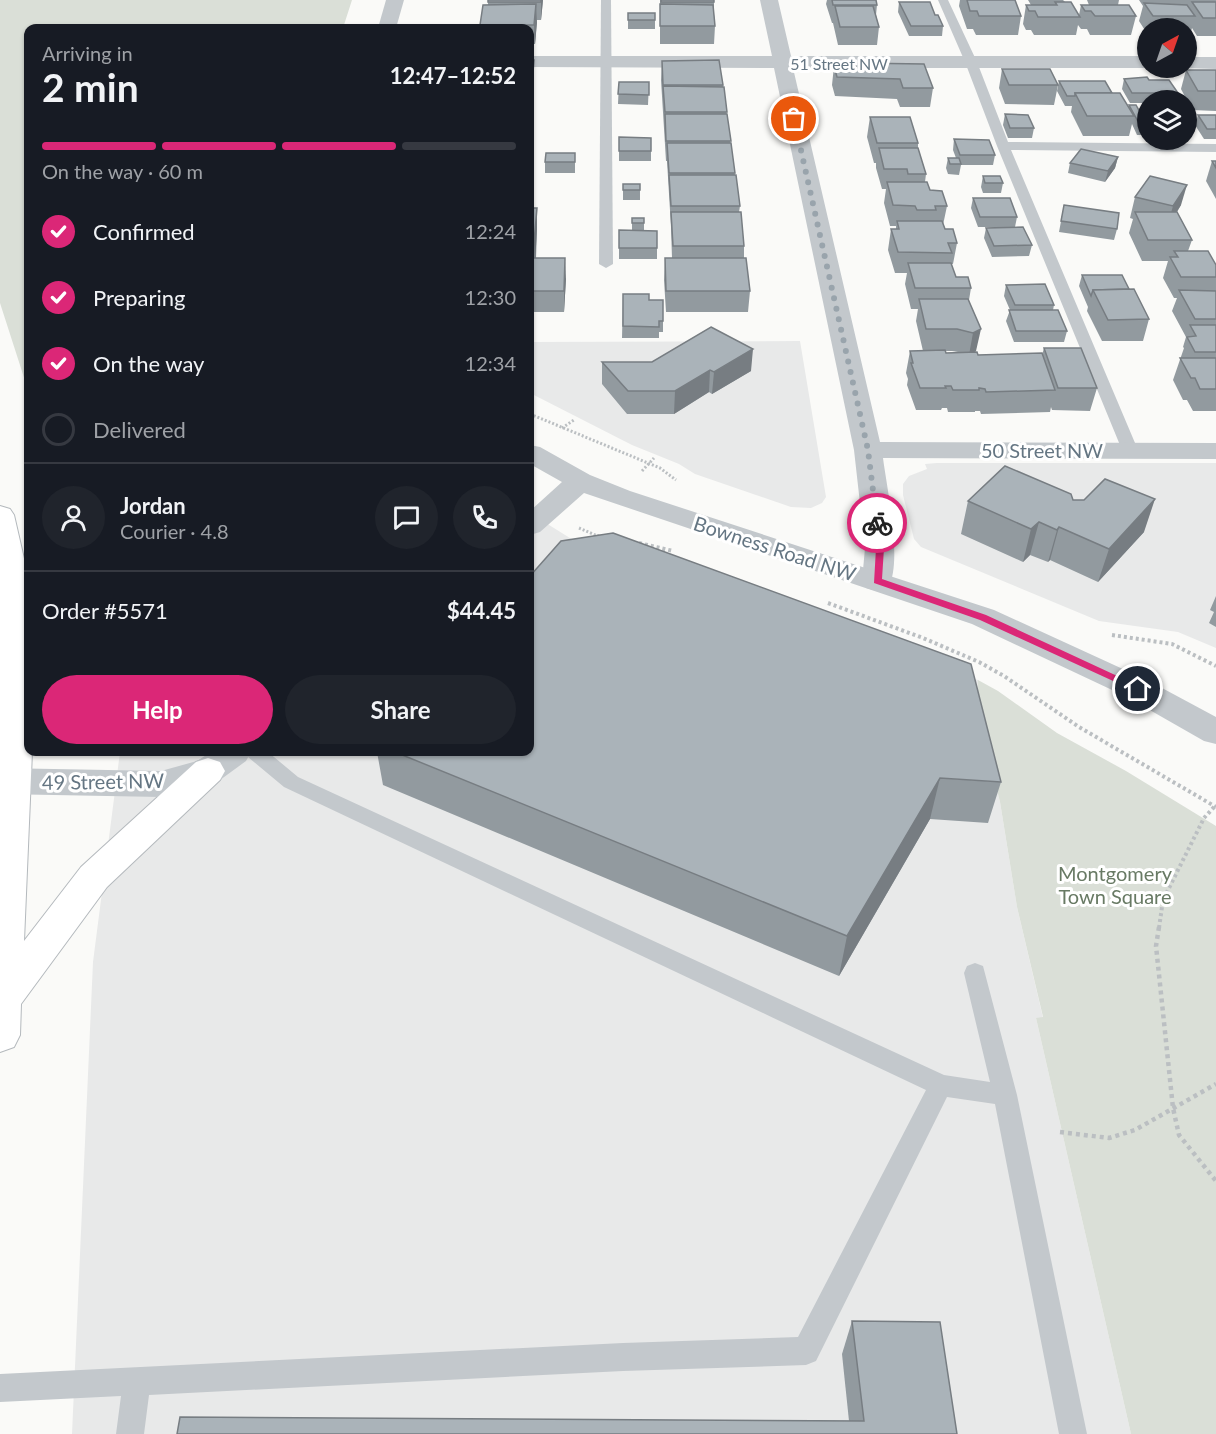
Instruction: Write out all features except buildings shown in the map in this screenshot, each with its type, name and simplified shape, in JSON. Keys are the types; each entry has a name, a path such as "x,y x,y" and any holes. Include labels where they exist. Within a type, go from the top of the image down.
{"highway":[{"path":"0,515 14,578 17,718 7,781 1,1016"},
{"path":"1,1016 94,877 221,761"}],"street":[{"path":"388,24 395,0"},
{"path":"769,0 781,63 868,450 880,548 877,581"},
{"name":"51 Street NW","path":"534,62 1137,63"},
{"path":"1197,63 1216,63"},
{"name":"50 Street NW","path":"868,450 1216,451"},
{"name":"Bowness Road NW","path":"534,455 580,481 620,497 983,617 1138,689 1216,732"},
{"path":"534,522 580,481"},
{"name":"49 Street NW","path":"7,781 161,784 221,761"}],"lane":[{"path":"606,0 606,264"},
{"path":"943,0 971,62 1003,147 1130,450"},
{"path":"1003,147 1216,148"},
{"path":"260,756 291,782 941,1085 1005,1095"},
{"path":"975,973 1005,1095 1073,1434"},
{"path":"0,1388 623,1357 806,1351 941,1085"},
{"path":"130,1434 137,1381"}],"path":[{"path":"534,416 660,468 682,484"},
{"path":"593,532 602,538"},
{"path":"631,543 684,554"},
{"path":"819,601 912,634 979,662 1004,676 1079,727 1164,774 1215,807 1204,818 1163,900 1156,946 1173,1108 1179,1135 1216,1181"},
{"path":"1060,1132 1109,1138 1135,1130 1216,1084"}],"shaded area":[{"path":"800,341 826,497 822,503 811,508 791,507 695,474 679,464 632,445 534,395 534,342"},
{"path":"1216,463 1216,648 1178,632 1099,621 921,547 914,539 903,495 903,484 909,476 927,469 925,464"},
{"path":"534,516 589,550 978,680 976,707 1000,802 1017,907 1043,1018 1036,1018 1131,1434 72,1434 93,962 119,756 534,756"}],"green space":[{"path":"0,0 352,0 344,24 24,24 24,378 0,303"},
{"name":"Montgomery Town Square","path":"978,680 998,691 1057,733 1126,771 1216,826 1216,1434 1131,1434 1036,1018 1043,1017 1017,907 1000,802 976,707"}],"way so far":[{"path":"794,119 868,450 877,523"}],"route":[{"path":"877,523 880,548 877,581 983,617 1138,689"}]}
